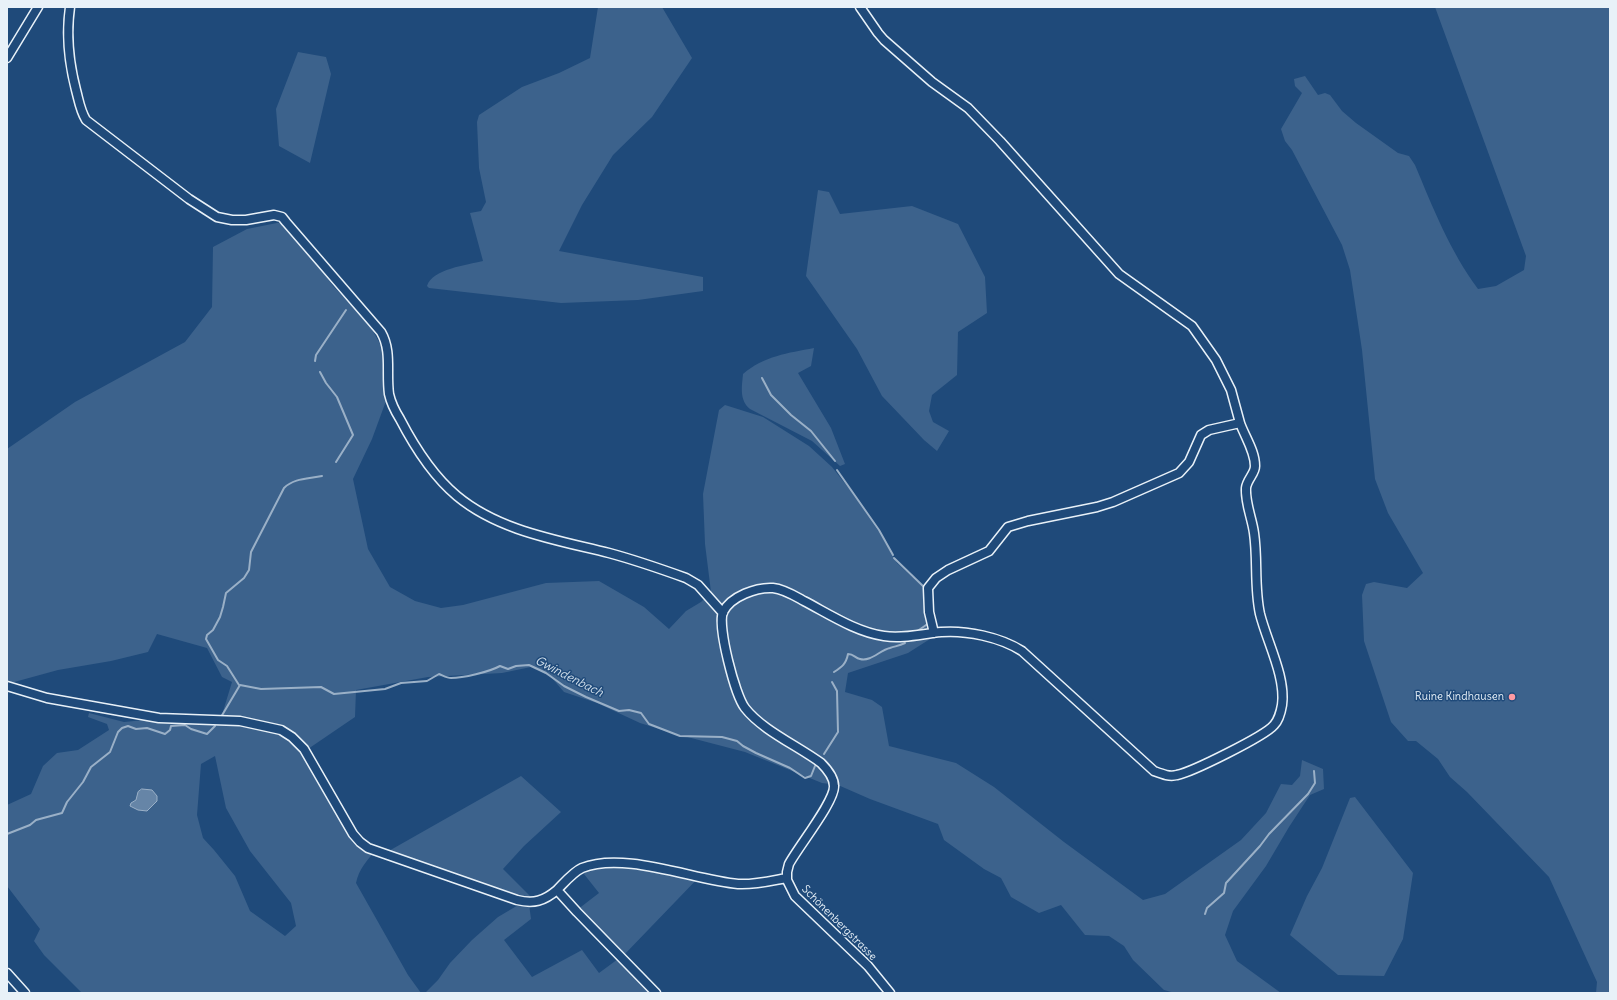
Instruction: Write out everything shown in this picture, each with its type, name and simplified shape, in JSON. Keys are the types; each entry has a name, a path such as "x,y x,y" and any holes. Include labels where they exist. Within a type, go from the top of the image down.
{"street":[{"path":"7,58 38,7"},
{"path":"70,7 68,36 71,73 81,112 86,120 189,199 217,217 232,220 246,220 274,215 282,217 381,332 388,349 389,392 393,406 412,440 429,465 450,489 483,513 508,525 570,544 608,553 686,578 698,585 723,612"},
{"path":"7,686 46,698 159,718 240,721 281,730 292,737 301,746 354,834 362,844 368,848 517,900 537,902 546,898 557,890 579,870 587,867 608,864 640,865 661,868 740,884 756,884 786,878 787,868 792,859 832,798 834,782 829,772 821,763 756,719 741,702 733,679 723,634 723,612 729,604 758,590 772,588 789,593 853,626 878,636 902,637 943,632 986,636 1013,645 1022,650 1145,764 1154,771 1162,774 1170,776 1178,775 1201,766 1261,734 1274,725 1282,706 1282,690 1259,605 1254,533 1246,488 1249,479 1255,471 1255,464 1249,443 1240,423 1232,390 1216,360 1192,326 1119,274 1000,141 968,108 932,82 884,40 860,7"},
{"path":"934,633 929,612 928,588 936,578 948,570 989,551 1008,527 1028,521 1097,507 1179,473 1189,462 1201,435 1209,430 1240,423"},
{"name":"Schönenbergstrasse","path":"786,878 795,896 868,966 890,993"},
{"path":"557,890 587,923 656,993"},
{"path":"7,973 25,993"}],"shaded area":[{"path":"598,7 662,7 692,58 652,117 613,155 582,205 559,251 703,277 703,291 638,300 561,303 429,288 427,286 430,280 436,275 460,266 483,261 470,213 481,211 486,202 479,168 477,122 479,115 522,87 559,73 590,58"},
{"path":"1435,7 1610,7 1610,993 1596,993 1597,982 1549,877 1467,792 1450,777 1438,759 1416,741 1408,741 1391,722 1364,641 1362,595 1366,584 1374,582 1407,588 1423,573 1388,513 1375,479 1362,350 1350,270 1342,245 1292,150 1285,141 1281,129 1302,93 1295,86 1294,79 1305,76 1318,95 1325,93 1330,95 1342,111 1356,123 1398,153 1409,156 1415,165 1435,213 1459,260 1478,289 1496,286 1524,270 1526,256"},
{"path":"298,52 326,57 331,74 310,163 279,146 276,109"},
{"path":"818,190 829,192 840,214 912,206 958,224 985,277 987,313 958,332 957,375 932,395 929,411 933,422 949,431 937,451 924,440 882,396 857,349 806,276"},
{"path":"287,221 333,286 369,324 384,351 389,370 386,401 372,439 353,479 368,549 390,587 415,601 441,608 463,605 546,583 599,581 644,607 669,629 686,611 701,602 711,592 705,544 703,494 719,410 725,405 763,417 809,446 832,467 851,491 879,532 897,563 925,589 930,639 908,653 848,673 845,692 872,700 882,707 889,746 956,763 994,787 1064,842 1143,900 1165,894 1241,840 1266,813 1281,784 1292,785 1300,776 1302,760 1323,769 1324,789 1310,795 1266,866 1233,911 1225,935 1237,961 1281,993 1175,993 1164,990 1133,960 1124,946 1109,936 1085,935 1061,905 1039,913 1011,897 1001,878 984,869 944,840 938,824 870,799 838,785 822,783 745,752 640,723 597,703 564,692 551,677 531,667 502,673 428,677 356,690 355,717 308,749 355,832 364,842 377,849 361,869 356,883 408,975 421,993 82,993 44,955 34,941 40,929 7,886 7,805 31,794 43,766 57,753 78,750 109,730 107,724 88,717 89,713 124,722 155,719 221,718 232,682 222,677 207,648 157,634 148,652 111,661 58,670 7,684 7,449 75,402 185,342 212,307 213,247 247,229","holes":["215,756 226,808 250,851 291,903 296,926 285,936 250,911 235,876 203,838 197,815 201,764"]},
{"path":"814,348 811,366 798,373 831,428 845,464 840,466 812,441 750,409 746,405 743,397 743,374 751,368 777,356"},
{"path":"521,776 561,812 524,846 503,869 534,900 529,904 531,919 504,940 532,977 582,950 599,973 618,959 573,913 599,893 580,869 609,862 702,874 623,956 656,993 425,993 472,940 498,917 520,904 387,852"},
{"path":"142,789 152,790 157,796 157,801 147,811 138,810 130,806 131,803 136,800 138,792"},
{"path":"1355,797 1413,873 1403,939 1384,976 1338,975 1290,935 1307,896 1322,868 1350,798"}],"waterway":[{"path":"315,361 316,355 346,310"},
{"path":"320,372 326,383 337,397 353,435 336,462"},
{"path":"762,378 771,395 791,415 811,431 835,461"},
{"path":"837,470 879,530 893,555"},
{"path":"239,685 227,666 218,660 206,639 207,635 213,630 220,617 226,593 244,578 249,570 251,552 284,488 292,482 322,476"},
{"path":"894,558 925,588"},
{"path":"916,632 929,623"},
{"path":"834,672 843,665 848,654 860,659 868,659 886,649 905,643"},
{"name":"Gwindenbach","path":"221,717 240,685 261,689 321,687 334,694 385,689 401,683 427,681 439,674 449,678 456,678 469,676 500,666 508,669 516,666 529,665 546,673 564,686 586,697 619,711 629,710 641,713 649,724 680,736 722,737 737,741 756,753 790,768 805,778 811,776 815,766"},
{"name":"Gwindenbach","path":"824,754 838,732 837,691 832,682"},
{"name":"Gwindenbach","path":"7,834 30,825 36,820 62,813 67,802 83,782 91,767 110,752 118,732 122,728 128,726 136,729 147,728 165,734 170,730 171,726 185,725 191,729 207,734 215,726"},
{"path":"1205,914 1207,908 1224,893 1226,883 1269,834 1308,794 1315,783 1314,771"}],"place":[{"name":"Ruine Kindhausen","path":"1512,697"}]}
